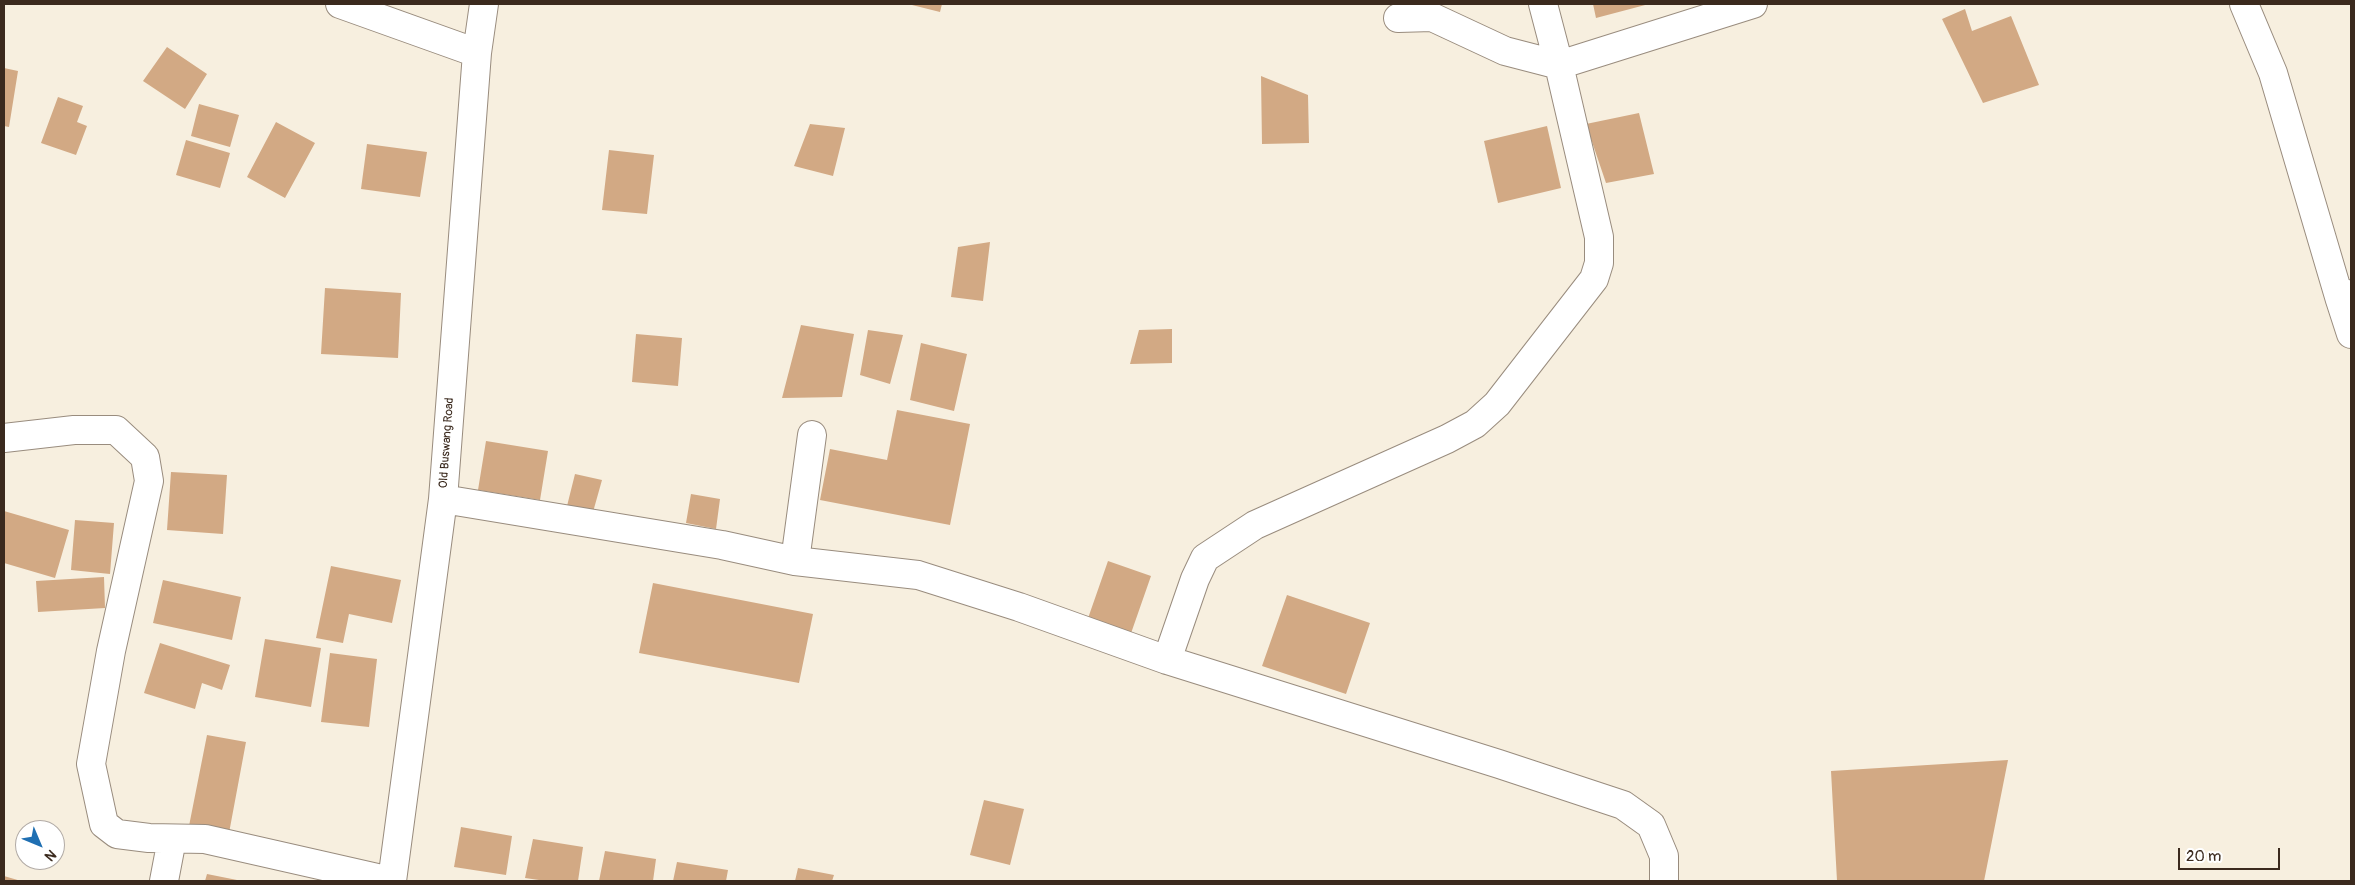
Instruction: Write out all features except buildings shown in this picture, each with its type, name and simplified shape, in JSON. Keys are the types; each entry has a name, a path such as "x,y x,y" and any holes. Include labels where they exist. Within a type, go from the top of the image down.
{"street":[{"path":"340,4 477,53"},
{"name":"Old Buswang Road","path":"391,881 443,499 477,53 484,4"},
{"path":"1167,660 1204,558 1255,525 1447,439 1475,424 1497,404 1594,279 1599,263 1599,237 1544,4"},
{"path":"1398,18 1432,17 1505,51 1558,66 1753,4"},
{"path":"2244,4 2273,74 2346,297 2351,334"},
{"path":"4,438 74,430 116,430 145,457 150,481 111,651 91,764 104,824 117,834 172,839 206,838 391,881"},
{"path":"795,561 812,435"},
{"path":"443,499 722,545 795,561 918,575 1019,607 1167,660 1490,761 1623,805 1651,825 1664,856 1664,881"},
{"path":"164,881 172,839"}]}
